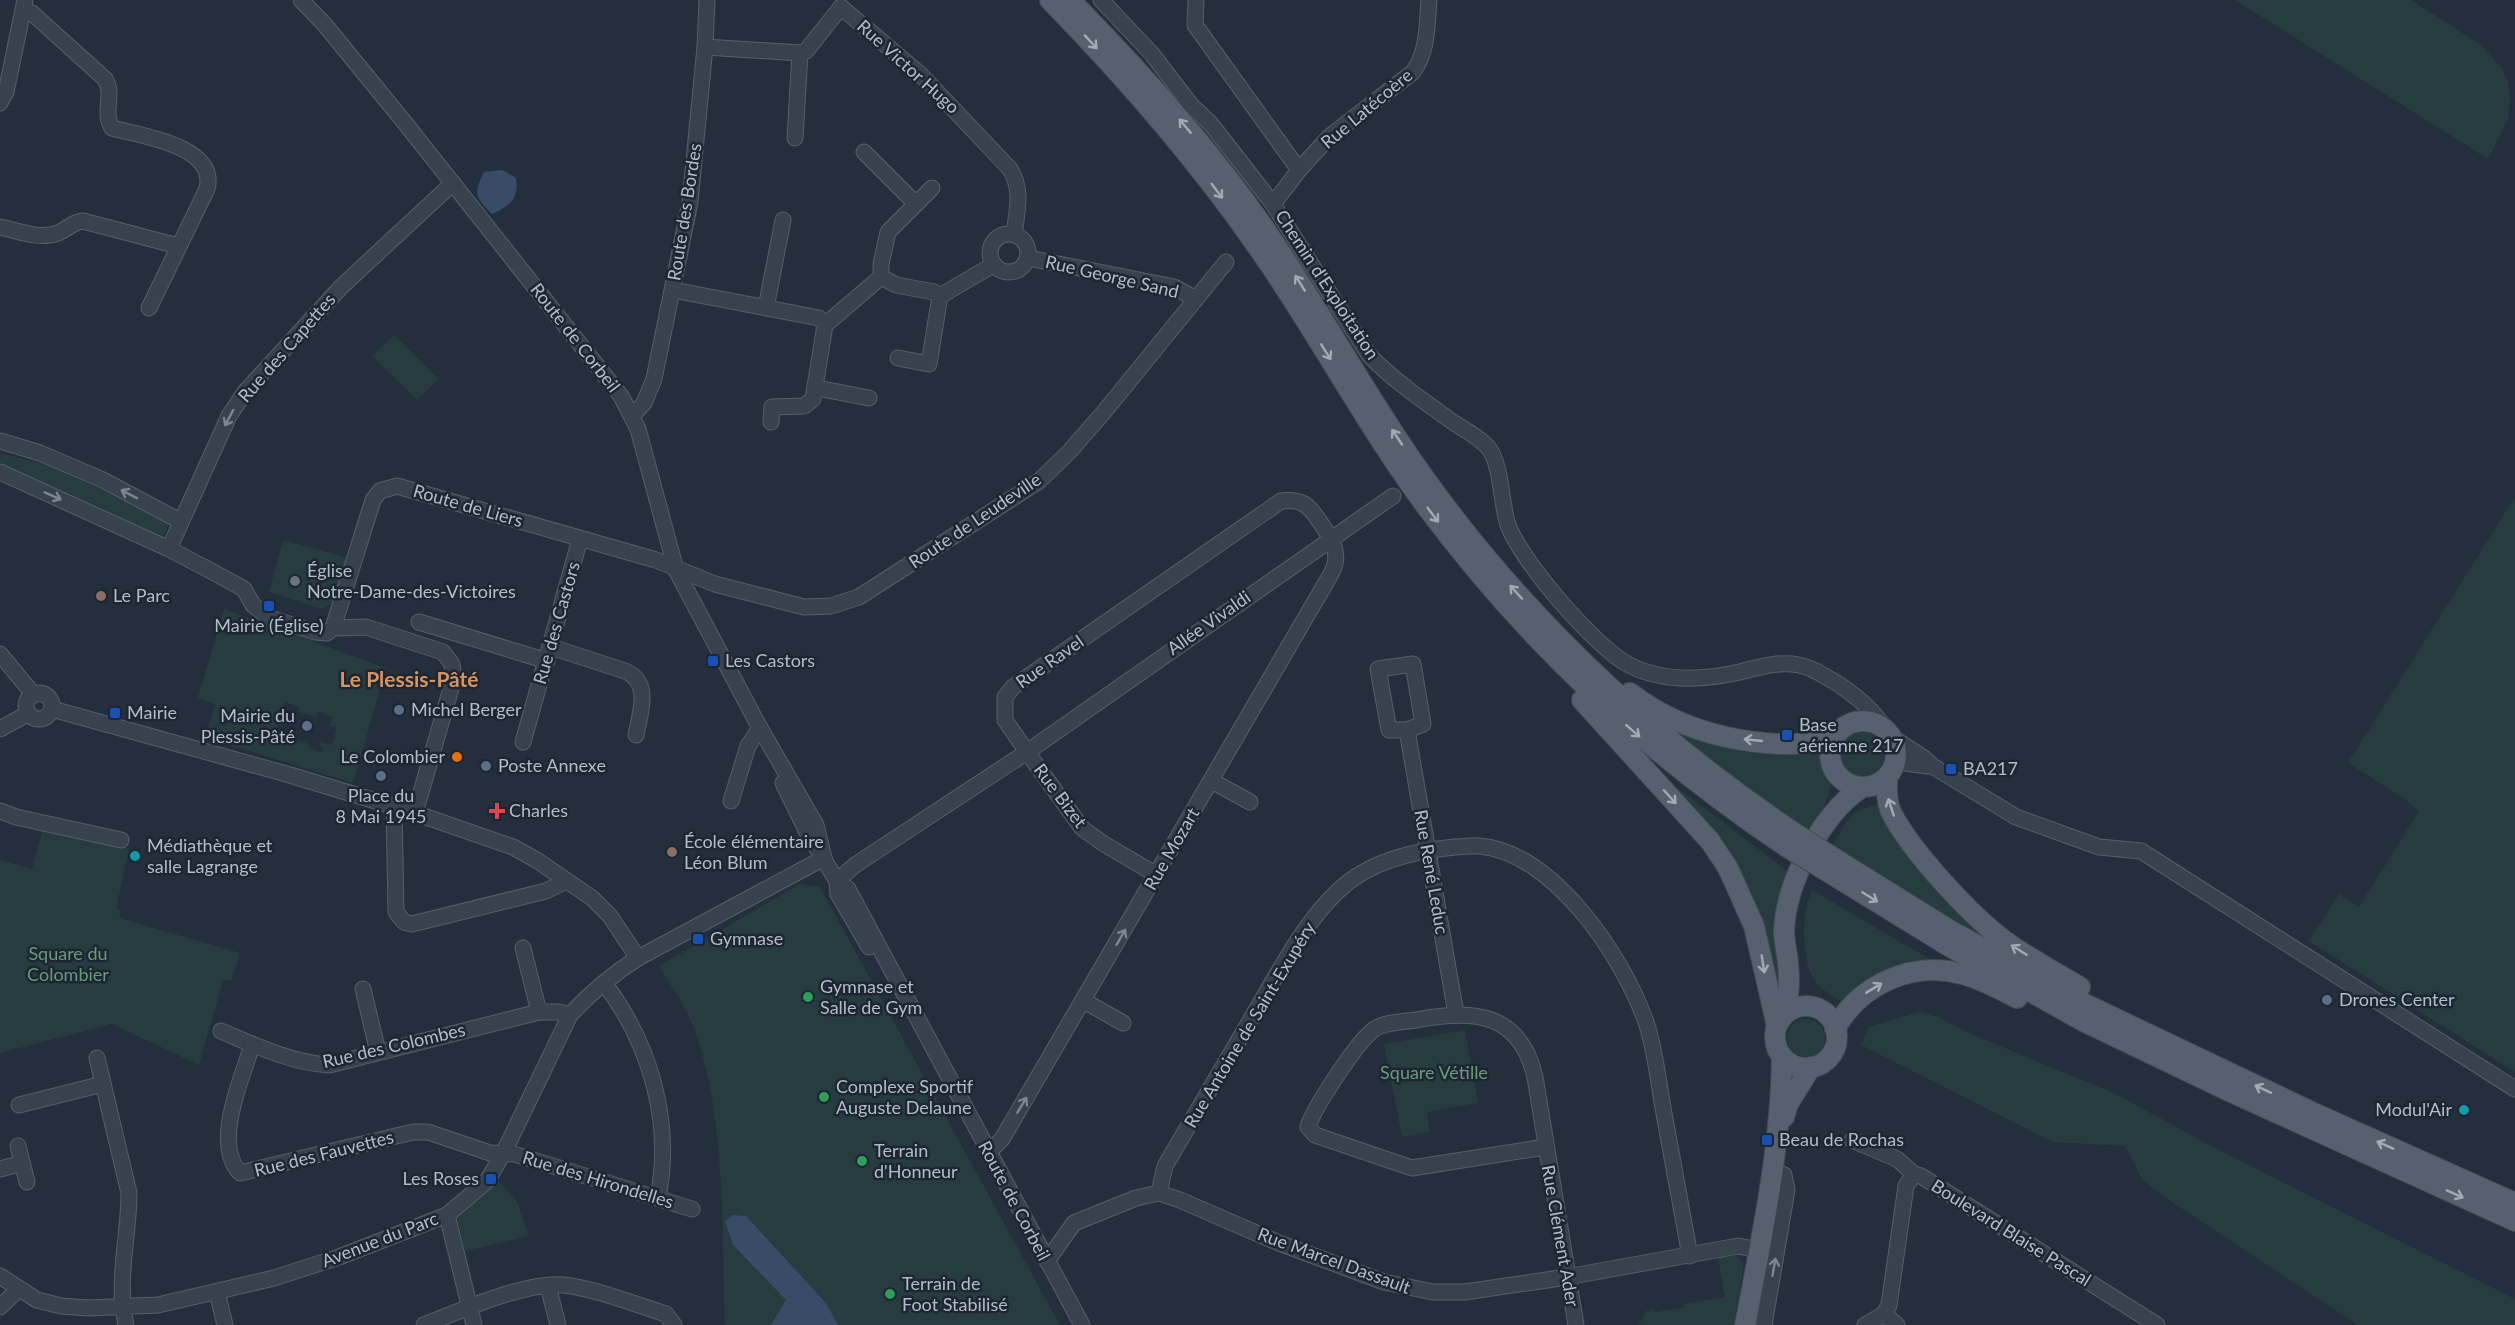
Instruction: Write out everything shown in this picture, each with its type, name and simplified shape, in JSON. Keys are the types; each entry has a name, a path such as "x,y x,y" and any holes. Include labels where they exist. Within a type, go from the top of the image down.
{"main road":[{"path":"1050,0 1158,117 1214,187 1274,271 1395,463 1464,555 1503,601 1586,689 1646,742 1742,816 1790,839 1947,945 2083,1021 2430,1184"},
{"path":"1070,0 1162,99 1211,156 1287,263 1375,404 1428,483 1498,572 1596,676 1664,737 1748,802 1790,839"},
{"path":"1503,601 1509,619 1710,841 1728,868 1754,926 1781,1020"},
{"path":"1555,635 1568,635 1620,685 1647,706 1705,732 1734,738 1801,745 1832,741"},
{"path":"1831,815 1835,773 1829,753 1832,741 1839,730 1849,723 1861,720 1874,722 1889,733 1896,750 1887,794 1892,814 1924,858 1974,914 2007,943 2130,1016 2156,1039"},
{"path":"1835,773 1844,782 1862,788 1875,786 1891,770"},
{"path":"1811,1067 1800,1067 1790,1063 1782,1056 1775,1042 1790,993 1784,931 1792,890 1799,871 1831,815 1862,788"},
{"path":"1824,861 2085,1004 2156,1039 2515,1203"},
{"path":"1773,1159 1788,1104 1811,1067 1828,1057 1836,1042 1835,1029 1828,1016 1814,1007 1788,963"},
{"path":"1835,1029 1854,1002 1876,986 1895,977 1931,970 1961,973 1997,988 2244,1108 2515,1221"},
{"path":"1781,1020 1794,1008 1814,1007"},
{"path":"1745,1325 1773,1159 1782,1089 1782,1056"}],"street":[{"name":"Route de Corbeil","path":"301,0 325,25 453,183 621,396 632,416 647,456 676,570 760,728 816,825 824,858 837,881 838,894 863,939 896,981 1082,1325"},
{"name":"Route des Bordes","path":"632,416 644,403 654,379 690,202 705,47 707,0"},
{"name":"Chemin d'Exploitation","path":"1101,0 1152,54 1191,105 1211,124 1274,204 1369,355 1385,372 1490,450 1507,523 1519,547 1546,583 1611,653 1645,671 1685,678 1720,676 1772,664 1799,665 1815,670 1855,694 1871,708 1889,733 1934,767 2016,818 2099,847 2141,851 2515,1089"},
{"path":"1196,0 1195,25 1299,170"},
{"name":"Rue Latécoère","path":"1274,204 1299,170 1329,137 1413,72 1424,51 1429,0"},
{"name":"Rue Victor Hugo","path":"800,53 806,51 837,4 921,75 1010,169 1016,179 1019,192 1014,234"},
{"path":"0,102 6,92 6,65 24,5 105,79 110,87 108,121 112,128 182,147 207,168 210,177 207,189 149,308"},
{"path":"705,47 800,53 795,138"},
{"path":"864,152 916,204"},
{"name":"Rue des Capettes","path":"170,549 180,521 229,416 245,392 364,264 453,183"},
{"path":"771,422 772,407 809,404 817,388 825,325 881,277 881,264 888,232 932,188"},
{"path":"766,308 783,220"},
{"path":"0,227 38,236 48,236 60,232 74,222 83,221 178,246"},
{"path":"1014,234 1026,243 1028,258 1022,267 1012,272 1004,272 993,265 989,252 994,239 1000,235 1014,234"},
{"name":"Rue George Sand","path":"1028,258 1174,287 1196,299"},
{"name":"Route de Leudeville","path":"676,570 714,584 804,607 831,606 859,597 1040,481 1104,412 1226,262"},
{"path":"940,296 993,265"},
{"path":"881,277 896,285 934,291 940,296"},
{"path":"673,290 819,318 825,325"},
{"path":"898,358 929,364 940,296"},
{"path":"817,388 869,398"},
{"path":"0,441 76,468 180,521"},
{"path":"0,472 170,549 244,589 253,605 270,618 315,632 327,633 333,628 366,627 443,652 452,664 454,678 415,813"},
{"name":"Route de Liers","path":"333,628 373,500 380,491 388,487 407,488 656,560 676,570"},
{"name":"Allée Vivaldi","path":"1027,752 1393,496"},
{"name":"Rue Ravel","path":"1027,752 1005,720 1005,697 1013,687 1281,501 1291,499 1305,504 1330,539"},
{"name":"Rue des Castors","path":"523,742 580,539"},
{"name":"Rue Mozart","path":"989,1152 1002,1138 1084,1001 1331,574 1336,557 1330,539"},
{"path":"419,622 625,671 634,676 643,694 636,735"},
{"path":"0,654 34,694 45,695 52,703 50,714 41,719 29,713 27,702 34,694"},
{"path":"1413,664 1423,724 1407,730 1389,730 1378,669 1413,664"},
{"path":"52,709 132,730 415,813 514,848 538,861 592,898 610,916 638,958"},
{"path":"0,729 29,713"},
{"path":"731,801 748,746 760,728"},
{"name":"Rue René Leduc","path":"1407,730 1456,1014"},
{"path":"837,881 855,865 1027,752"},
{"name":"Rue Bizet","path":"1027,752 1082,828 1104,844 1157,875"},
{"path":"1891,770 1914,763 1934,767"},
{"path":"1212,781 1250,802"},
{"path":"394,807 396,912 404,922 412,924 546,891 566,881"},
{"path":"0,810 16,817 121,840"},
{"name":"Rue Antoine de Saint-Exupéry","path":"1159,1193 1165,1166 1270,987 1316,915 1338,891 1365,872 1395,858 1428,850 1478,846 1490,848 1522,861 1557,885 1586,916 1607,946 1630,986 1650,1038 1690,1256"},
{"name":"Avenue du Parc","path":"2,1281 37,1300 61,1306 158,1305 274,1278 339,1257 447,1215 487,1181 503,1154 570,1015 586,997 638,958 824,858"},
{"path":"523,948 539,1012"},
{"path":"604,983 634,1032 649,1066 663,1134 664,1170 658,1197"},
{"path":"363,989 378,1052"},
{"path":"1084,1001 1123,1023"},
{"name":"Rue des Colombes","path":"221,1031 252,1045 314,1064 329,1065 539,1012 558,1012 570,1015"},
{"name":"Rue Clément Ader","path":"1545,1147 1412,1168 1315,1135 1308,1126 1313,1113 1359,1045 1374,1029 1396,1023 1456,1014 1470,1014 1495,1021 1522,1042 1528,1052 1535,1077 1576,1325"},
{"name":"Rue des Fauvettes","path":"252,1045 227,1134 234,1167 240,1173 413,1132 428,1132 490,1153 503,1154"},
{"path":"97,1058 129,1193 123,1255 126,1325"},
{"path":"19,1105 103,1084"},
{"path":"1852,1140 1897,1159 1914,1174"},
{"path":"18,1146 27,1182"},
{"name":"Rue des Hirondelles","path":"503,1154 514,1154 692,1209"},
{"path":"1764,1325 1787,1190 1785,1175 1773,1159"},
{"path":"0,1169 22,1163"},
{"name":"Boulevard Blaise Pascal","path":"1884,1314 1889,1305 1906,1186 1914,1174 1921,1176 2157,1325"},
{"path":"1047,1261 1074,1223 1136,1198 1159,1193"},
{"name":"Rue Marcel Dassault","path":"1159,1193 1166,1194 1279,1244 1401,1287 1433,1292 1465,1292 1567,1277 1738,1246 1759,1250"},
{"path":"447,1215 474,1325"},
{"path":"548,1286 558,1325"},
{"path":"424,1325 503,1296 548,1286 571,1286 666,1314 674,1325"},
{"path":"0,1307 18,1290"},
{"path":"217,1293 225,1325"},
{"path":"1865,1325 1884,1314 1898,1325"}],"green space":[{"path":"2235,0 2411,0 2481,45 2502,69 2508,82 2510,98 2508,120 2488,159"},
{"path":"394,335 438,379 417,400 372,356"},
{"path":"0,453 51,466 170,522 162,541 0,463"},
{"path":"2515,497 2515,1072 2309,941 2339,894 2359,907 2419,811 2402,797 2348,763"},
{"path":"283,540 349,558 335,602 321,609 269,592"},
{"path":"224,609 386,668 353,783 206,738 215,704 198,698","holes":["285,702 300,707 299,712 316,717 318,712 333,717 330,726 337,728 332,745 320,742 319,746 324,747 322,752 308,748 309,744 289,738 287,741 274,738 278,725 281,726 283,716 281,715"]},
{"path":"1669,728 1820,751 1824,769 1831,777 1829,794 1812,835"},
{"path":"1862,732 1871,733 1878,738 1883,745 1883,763 1878,770 1871,775 1862,776 1853,775 1846,770 1841,763 1840,754 1841,745 1846,738 1853,733"},
{"path":"1674,785 1789,872 1783,971 1778,999 1768,940 1760,913 1716,835"},
{"path":"1882,803 1944,897 1987,941 1831,847 1851,815"},
{"name":"Square du Colombier","path":"43,828 129,848 116,910 121,911 119,918 240,953 232,980 223,981 199,1065 112,1024 0,1053 0,860 32,869"},
{"name":"Complexe Sportif Auguste Delaune","path":"800,884 820,887 1060,1325 725,1325 720,1173 712,1097 704,1061 690,1018 659,966"},
{"path":"1812,890 1938,964 1845,1004 1818,985 1810,972 1805,949 1804,923"},
{"path":"1918,1012 1938,1017 1971,1034 2116,1094 2211,1146 2515,1299 2515,1325 2358,1325 2160,1194 2142,1179 2125,1146 2053,1142 1861,1045 1869,1027"},
{"path":"1806,1019 1820,1024 1825,1038 1820,1052 1806,1057 1792,1052 1787,1038 1792,1024"},
{"name":"Square Vétille","path":"1465,1030 1478,1103 1427,1112 1430,1132 1402,1137 1384,1044"},
{"path":"497,1180 516,1200 529,1236 465,1251 457,1216"},
{"path":"1736,1255 1744,1264 1734,1325 1639,1325 1646,1311 1654,1309 1655,1312 1685,1307 1684,1304 1725,1297 1718,1258"}],"water":[{"path":"502,170 516,178 516,191 508,205 492,214 479,199 478,185 484,172"},
{"path":"733,1215 746,1216 826,1303 838,1325 771,1325 786,1300 733,1245 725,1221"}],"place":[{"name":"Église Notre-Dame-des-Victoires","path":"295,581"},
{"name":"Le Parc","path":"101,596"},
{"name":"Mairie (Église)","path":"269,606"},
{"name":"Les Castors","path":"713,661"},
{"name":"Michel Berger","path":"399,710"},
{"name":"Mairie","path":"115,713"},
{"name":"Mairie du Plessis-Pâté","path":"307,726"},
{"name":"Base aérienne 217","path":"1787,735"},
{"name":"Le Colombier","path":"457,757"},
{"name":"Poste Annexe","path":"486,766"},
{"name":"BA217","path":"1951,769"},
{"name":"Place du 8 Mai 1945","path":"381,776"},
{"name":"Charles","path":"497,811"},
{"name":"École élémentaire Léon Blum","path":"672,852"},
{"name":"Médiathèque et salle Lagrange","path":"135,856"},
{"name":"Gymnase","path":"698,939"},
{"name":"Gymnase et Salle de Gym","path":"808,997"},
{"name":"Drones Center","path":"2327,1000"},
{"name":"Complexe Sportif Auguste Delaune","path":"824,1097"},
{"name":"Modul'Air","path":"2464,1110"},
{"name":"Beau de Rochas","path":"1767,1140"},
{"name":"Terrain d'Honneur","path":"862,1161"},
{"name":"Les Roses","path":"491,1179"},
{"name":"Terrain de Foot Stabilisé","path":"890,1294"}],"district":[{"name":"Le Plessis-Pâté","path":"409,680"}]}
